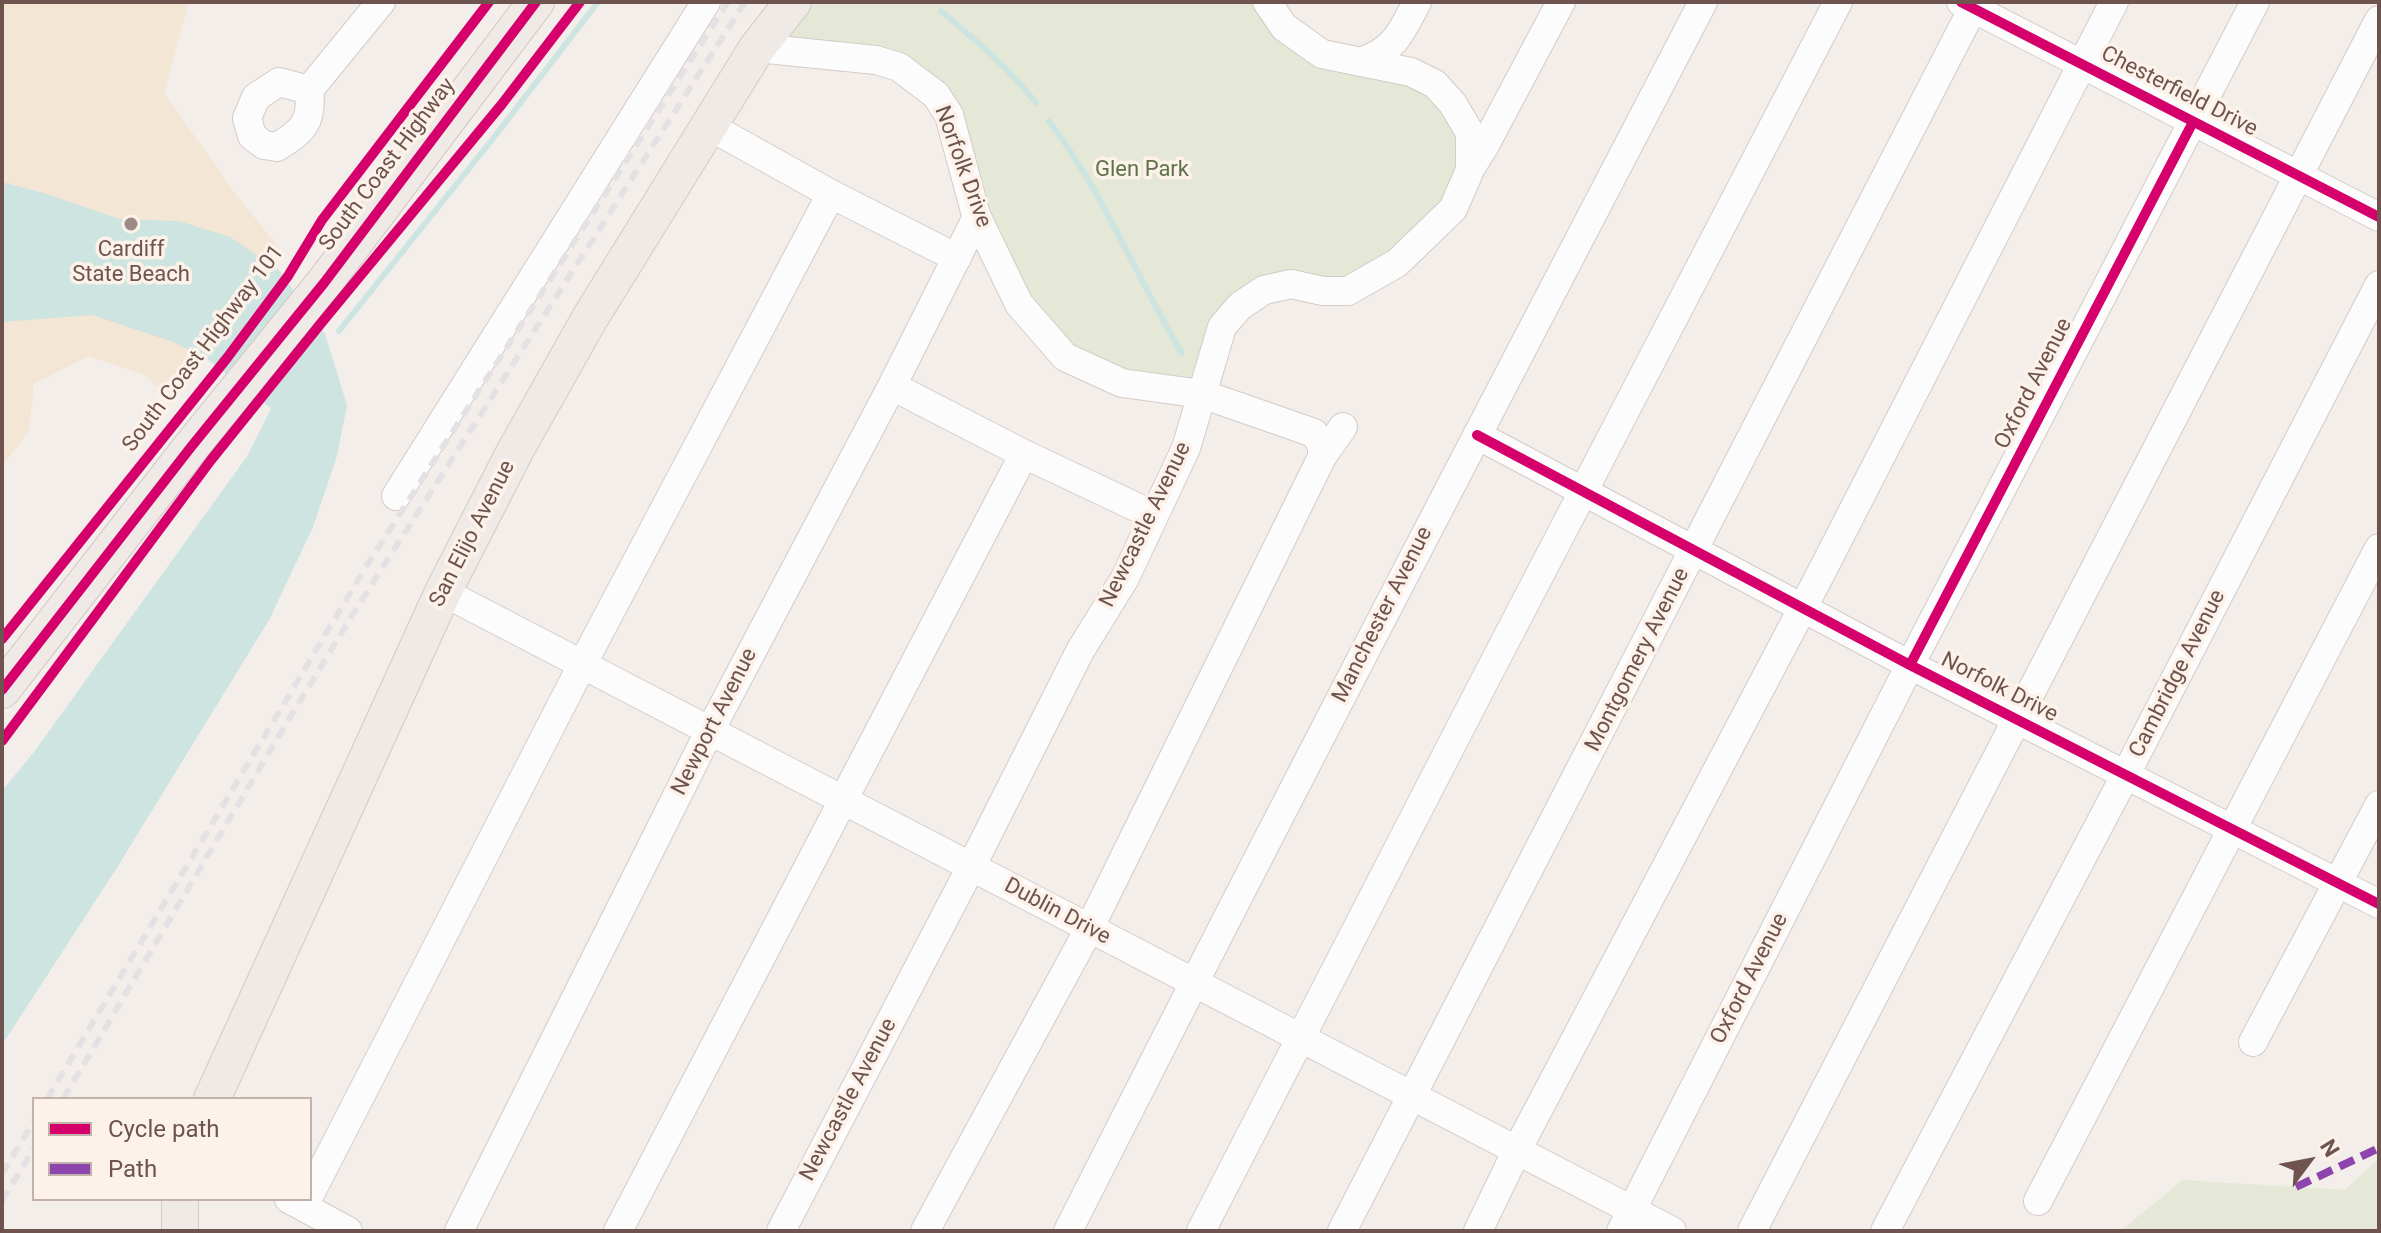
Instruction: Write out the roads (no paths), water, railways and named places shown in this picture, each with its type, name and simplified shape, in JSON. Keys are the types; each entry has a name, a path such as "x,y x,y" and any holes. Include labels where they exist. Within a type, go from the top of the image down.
{"main road":[{"name":"South Coast Highway","path":"2,690 310,300 536,2"},
{"name":"San Elijo Avenue","path":"213,1097 443,592 515,451 583,331 757,48 793,2"},
{"path":"180,1201 180,1231"}],"street":[{"path":"309,90 381,2"},
{"path":"396,496 706,2"},
{"path":"1360,62 1378,56 1399,37 1417,2"},
{"path":"1470,170 1561,2"},
{"name":"Manchester Avenue","path":"1068,1231 1193,983 1703,2"},
{"path":"1201,1231 1838,2"},
{"path":"1478,1231 1517,1150 1802,608 2114,2"},
{"name":"Oxford Avenue","path":"1626,1221 1910,665 2255,2"},
{"name":"Chesterfield Drive","path":"1970,4 2379,217"},
{"name":"Montgomery Avenue","path":"1342,1231 1695,551 1970,4"},
{"name":"Newcastle Avenue","path":"781,1231 1080,651 1125,578 1186,448 1222,327 1240,306 1264,290 1291,284 1323,291 1348,291 1397,263 1453,209 1470,170 1470,133 1453,104 1435,84 1411,72 1322,54 1284,27 1277,5"},
{"path":"1752,1231 2379,20"},
{"name":"Norfolk Drive","path":"757,48 876,60 899,67 936,95 949,115 977,217 1019,304 1065,357 1122,383 1202,394 1314,433 1322,445 1322,457"},
{"path":"709,126 831,194 957,258"},
{"path":"312,1181 831,194"},
{"name":"Newport Avenue","path":"459,1231 709,732 892,386 977,217"},
{"name":"Cambridge Avenue","path":"1885,1231 2379,285"},
{"path":"892,386 1024,454 1153,515"},
{"path":"925,1231 1089,929 1322,457 1343,427"},
{"name":"Norfolk Drive","path":"1477,435 1910,665 2379,904"},
{"path":"618,1231 1024,454"},
{"path":"2038,1201 2379,548"},
{"name":"Dublin Drive","path":"443,592 1517,1150 1626,1221 1672,1231"},
{"path":"2253,1042 2379,805"},
{"path":"303,1201 348,1231"}],"water":[{"path":"2,182 119,219 179,221 230,237 279,270 325,334 347,405 337,456 313,527 269,620 118,866 2,1045 2,791 34,752 248,455 271,408 207,359 173,342 92,315 2,322"}],"waterway":[{"path":"339,331 598,2"},
{"path":"941,11 1003,66 1036,103"},
{"path":"1049,121 1103,206 1182,353"}],"railway":[{"path":"48,1097 364,570 728,2"},
{"path":"64,1097 356,609 745,2"},
{"path":"2,1174 32,1124"},
{"path":"2,1201 32,1151"}],"place":[{"name":"Cardiff State Beach","path":"131,224"}],"park label":[{"name":"Glen Park","path":"1142,170"}]}
